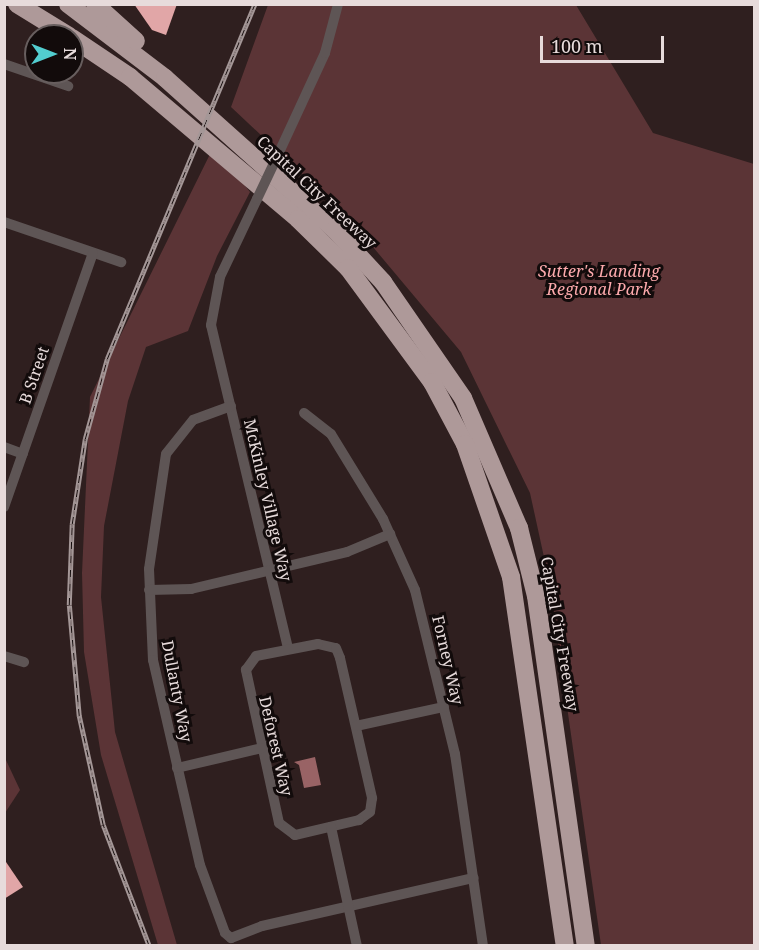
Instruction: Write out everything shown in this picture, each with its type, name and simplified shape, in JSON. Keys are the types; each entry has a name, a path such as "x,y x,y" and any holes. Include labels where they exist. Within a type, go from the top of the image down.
{"highway":[{"name":"Capital City Freeway","path":"17,4 49,24"},
{"name":"Capital City Freeway","path":"68,4 165,78 367,265 426,338 463,398 519,528 536,596 586,945"},
{"path":"94,4 139,44 165,78"},
{"path":"4,12 28,24"},
{"name":"Capital City Freeway","path":"84,47 183,120 348,268 425,372 465,444 511,577 565,945"},
{"path":"84,55 183,120"}],"street":[{"name":"McKinley Village Way","path":"288,648 213,339 213,302 256,199 325,53 338,4"},
{"path":"4,64 68,86"},
{"path":"4,222 121,262"},
{"name":"B Street","path":"4,507 93,253"},
{"name":"Dullanty Way","path":"231,406 194,420 166,454 157,492 149,590 153,660 200,866 225,933 232,942 348,905 474,878"},
{"name":"Forney Way","path":"304,413 331,434 390,534 426,624 444,707 474,878 483,945"},
{"path":"4,447 23,454"},
{"path":"149,590 191,589 347,552 390,534"},
{"path":"288,648 336,648 356,726 372,798 370,812 331,827 357,945"},
{"name":"Deforest Way","path":"288,648 256,656 246,670 279,823 295,834 331,827"},
{"path":"4,656 24,662"},
{"path":"356,726 444,707"},
{"path":"177,768 262,748"}],"green space":[{"name":"Sutter's Landing Regional Park","path":"268,5 576,5 653,133 754,164 754,945 601,945 549,580 530,493 461,352 347,216 231,107"},
{"path":"214,146 250,192 217,256 188,331 146,347 128,401 104,526 101,597 115,732 177,945 158,945 101,755 84,652 82,573 90,397"},
{"path":"5,758 20,790 4,813"}],"shaded area":[{"path":"315,757 321,785 304,788 299,765 294,762"}],"building":[{"path":"134,4 177,4 166,35 152,30"},
{"path":"4,859 23,887 4,899"}],"railway":[{"path":"149,946 103,825 79,716 69,605 72,524 85,439 107,359 255,4"}]}
